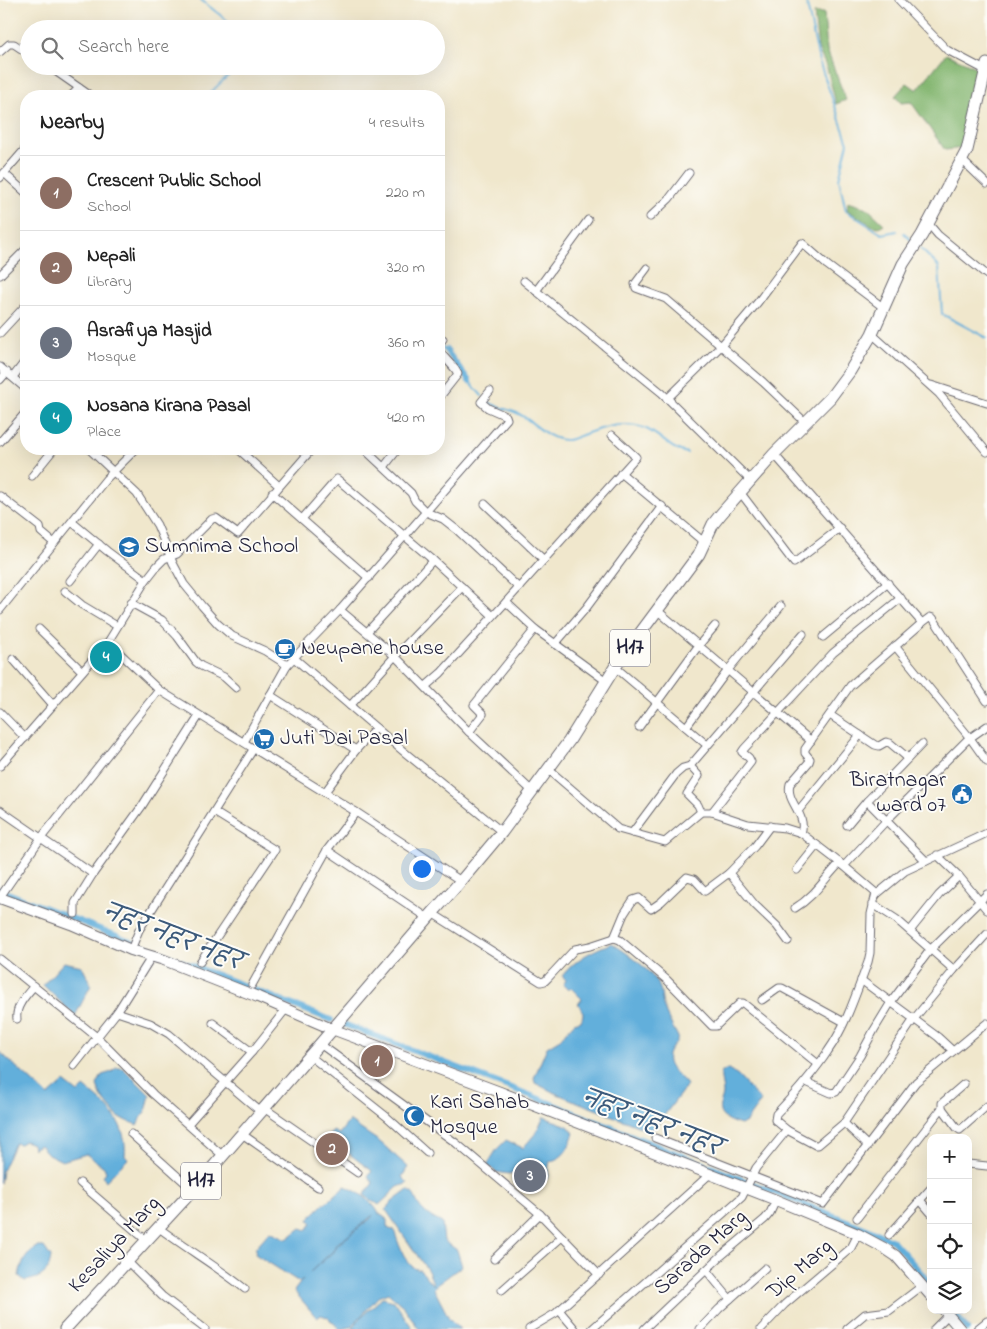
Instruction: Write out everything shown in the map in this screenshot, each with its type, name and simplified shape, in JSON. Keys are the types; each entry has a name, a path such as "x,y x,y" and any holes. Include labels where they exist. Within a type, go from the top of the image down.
{"main road":[{"name":"H17","path":"332,1029 462,881 502,832 569,741 615,667 699,554 717,519 774,454 839,388 872,334 896,279 922,235 967,150 986,73"},
{"path":"2,895 258,997 332,1029 710,1174 750,1183 776,1200 858,1234 884,1248 896,1256 927,1292"},
{"name":"Kesaliya Marg","path":"71,1327 193,1190 332,1029"},
{"path":"948,1314 960,1329"}],"street":[{"path":"898,0 947,50 986,73"},
{"path":"0,52 9,44 14,44 20,48"},
{"path":"60,75 81,90"},
{"path":"20,155 2,176 20,189"},
{"path":"962,160 987,184"},
{"path":"650,217 690,173"},
{"path":"536,291 588,220"},
{"path":"928,222 938,235 987,275"},
{"path":"667,399 721,346 758,302 802,243 827,265 884,308"},
{"path":"0,276 20,255"},
{"path":"647,268 634,284 636,288 666,299 764,382 806,423"},
{"path":"524,281 667,399 750,480"},
{"path":"0,333 20,311"},
{"path":"872,334 939,394 987,452"},
{"path":"445,358 458,374 445,390"},
{"path":"0,380 10,375 20,366"},
{"path":"0,367 20,384"},
{"path":"928,384 987,403"},
{"path":"244,742 288,665 369,578 507,419 506,416 488,408 481,402 490,391"},
{"path":"0,442 20,419"},
{"path":"426,686 441,673 519,588 636,457 612,435"},
{"path":"774,454 922,623"},
{"path":"32,476 49,455"},
{"path":"95,455 137,494 157,524 184,584 218,624 232,636 265,651 288,665"},
{"path":"0,610 15,594 112,472 130,455"},
{"path":"245,455 279,486"},
{"path":"0,766 108,642 146,580 164,559 177,554 212,519 216,518 238,534 307,455"},
{"path":"371,455 411,493 414,501 426,512 443,519 457,530 519,588"},
{"path":"384,467 393,455"},
{"path":"622,473 699,538 706,541"},
{"path":"302,519 337,479 433,560 492,616"},
{"path":"740,492 794,563 840,528"},
{"path":"272,493 369,578"},
{"path":"0,496 40,527 41,532 54,543"},
{"path":"485,504 544,560"},
{"path":"555,644 587,607 662,506"},
{"path":"72,522 146,580"},
{"path":"70,581 99,544"},
{"path":"367,632 433,560"},
{"path":"823,637 888,583"},
{"path":"350,706 395,656 462,588"},
{"path":"65,591 82,605 117,626"},
{"path":"712,812 751,762 742,752 744,749 832,653 901,598"},
{"path":"506,602 535,629 606,681"},
{"path":"131,603 162,620 177,636 196,662 224,677 236,688"},
{"path":"686,727 728,670 781,606"},
{"path":"340,610 395,656 469,732 532,791"},
{"path":"658,611 811,741"},
{"path":"801,833 803,820 790,796 789,788 790,784 809,762 809,757 804,751 850,686 930,617 933,618 987,701"},
{"path":"639,728 715,626"},
{"path":"39,629 82,671"},
{"path":"469,732 483,714 474,705 535,629"},
{"path":"632,834 676,774 683,768 690,766 803,634"},
{"path":"108,642 159,690 325,792 462,881"},
{"path":"895,646 970,738 987,762"},
{"path":"294,658 502,832"},
{"path":"14,659 53,705"},
{"path":"615,667 707,745"},
{"path":"2,895 42,838 159,690"},
{"path":"270,695 356,750"},
{"path":"0,712 25,738"},
{"path":"830,715 879,746 886,742 890,743 908,758"},
{"path":"75,914 75,902 147,797 199,716"},
{"path":"795,908 814,893 970,738 987,726"},
{"path":"325,792 356,750 376,728"},
{"path":"798,811 860,735"},
{"path":"847,825 867,801 922,744"},
{"path":"132,948 135,938 254,748"},
{"path":"690,766 699,776 687,794 698,805 701,812"},
{"path":"548,769 618,829 665,842 701,812 712,812 748,824 785,828 801,833 877,894"},
{"path":"867,801 926,861"},
{"path":"0,810 93,874"},
{"path":"200,962 275,850 214,812"},
{"path":"252,985 327,850 356,812"},
{"path":"327,850 430,916 541,982 545,981 575,949 614,938 624,914 633,900 639,898 651,909 687,877 694,879 704,890 729,873 755,846 770,826"},
{"path":"987,833 905,871 877,894 873,904 870,953 844,1022 830,1050 806,1082 776,1114 775,1120 787,1130 815,1145 818,1145 844,1123 914,1019 954,970 987,934"},
{"path":"797,870 817,845"},
{"path":"937,855 987,910"},
{"path":"729,873 755,905 777,926 788,941"},
{"path":"910,931 939,895 958,876"},
{"path":"806,1082 832,1093 836,1092 860,1056 891,1002 930,950 987,894"},
{"path":"873,904 896,919 954,970"},
{"path":"614,938 630,948 667,980 712,1026 716,1026 742,1003 818,1064"},
{"path":"74,1066 117,1012 152,956"},
{"path":"0,959 98,1038 153,1094 222,1155"},
{"path":"861,980 914,1019 953,1051"},
{"path":"17,1019 16,1014 20,1005 34,986"},
{"path":"762,1000 779,988 782,988 844,1022"},
{"path":"188,1124 252,1052 286,1009"},
{"path":"117,1012 150,1023 169,1034 262,1110 358,1173"},
{"path":"213,1022 252,1052"},
{"path":"655,1138 750,1183 822,1204 916,1082 987,1023"},
{"path":"320,1044 456,1144 540,1214 599,1275"},
{"path":"310,1056 387,1117 427,1153"},
{"path":"857,1218 942,1108 942,1103 964,1084"},
{"path":"942,1108 960,1130 987,1106"},
{"path":"844,1123 868,1146"},
{"path":"592,1329 742,1197 756,1168 787,1130"},
{"path":"131,1134 193,1190"},
{"path":"242,1134 318,1187"},
{"path":"972,1164 987,1166"},
{"path":"529,1329 559,1310 710,1174"},
{"path":"80,1183 147,1241"},
{"path":"889,1235 927,1192"},
{"name":"Sarada Marg","path":"644,1329 706,1270 765,1219 776,1200"},
{"path":"920,1200 927,1208"},
{"path":"494,1259 540,1214"},
{"path":"158,1228 245,1289"},
{"name":"Dip Marg","path":"761,1329 785,1304 851,1248 858,1234"},
{"path":"502,1290 562,1237"},
{"path":"128,1262 162,1296 205,1329"},
{"path":"700,1329 765,1268"},
{"path":"706,1270 730,1299"},
{"path":"847,1329 865,1314 888,1311 922,1286"},
{"path":"559,1310 575,1329"},
{"path":"934,1329 945,1314"},
{"path":"977,1329 987,1321"}],"green space":[{"path":"814,13 824,13 827,50 846,100 836,104 827,68 818,49"},
{"path":"946,54 978,68 963,148 945,150 911,102 901,103 895,96 907,83 917,90"},
{"path":"848,202 867,208 884,224 879,227 873,226 847,210"}],"water":[{"path":"612,943 638,962 655,979 660,988 666,1013 678,1037 668,1055 668,1060 671,1068 687,1085 654,1129 645,1129 555,1093 535,1083 534,1078 547,1047 560,1039 574,1023 581,1021 583,1016 583,1012 578,1004 582,999 571,988 568,990 563,985 566,980 562,976 573,964 585,956"},
{"path":"64,962 82,966 91,985 75,1016 43,985"},
{"path":"0,1052 48,1096 64,1082 78,1093 84,1087 101,1101 115,1117 123,1134 125,1156 128,1159 106,1181 103,1176 106,1172 104,1167 86,1154 62,1161 48,1154 40,1145 33,1149 32,1144 25,1141 20,1144 15,1143 2,1171 0,1183"},
{"path":"116,1068 123,1068 150,1095 147,1108 137,1125 118,1117 101,1096 97,1085 102,1075 112,1072"},
{"path":"727,1069 738,1076 761,1101 746,1122 741,1125 726,1119 720,1109 723,1093 721,1073"},
{"path":"544,1117 568,1126 574,1133 563,1154 550,1161 549,1176 544,1182 528,1173 518,1171 509,1174 496,1172 487,1165 497,1149 506,1140 523,1148 535,1134"},
{"path":"349,1121 380,1142 408,1167 402,1177 408,1183 398,1187 379,1205 364,1195 373,1183 368,1176 372,1171 336,1144 326,1139 333,1131 339,1134"},
{"path":"345,1186 360,1194 369,1201 379,1214 383,1215 387,1220 389,1229 394,1230 401,1250 407,1260 434,1285 428,1271 386,1210 392,1202 408,1190 423,1210 442,1223 444,1241 457,1250 462,1266 435,1286 434,1289 449,1318 460,1329 419,1329 404,1307 388,1293 378,1297 351,1327 340,1329 327,1317 321,1315 317,1318 294,1291 303,1279 299,1282 255,1254 256,1247 270,1231 287,1239 301,1228 307,1230 312,1223 309,1220 313,1215","holes":["373,1215 337,1245 335,1250 309,1273 333,1251 336,1244"]},
{"path":"36,1247 44,1247 51,1257 50,1263 40,1277 25,1281 19,1276 21,1267 27,1256"},
{"path":"382,1298 394,1301 413,1329 352,1329 361,1317"}],"waterway":[{"path":"201,0 227,20"},
{"path":"804,0 807,5 819,61 848,143 839,179 846,211 882,234 897,231"},
{"path":"214,90 228,75"},
{"path":"904,233 912,241"},
{"path":"920,248 939,267 942,314 987,338"},
{"path":"446,350 469,381"},
{"path":"469,381 482,396"},
{"path":"486,400 523,416 547,434 560,439 571,439 607,427 629,425 644,428 675,449 687,453"},
{"name":"नहर नहर नहर","path":"0,890 331,1020"},
{"name":"नहर नहर नहर","path":"341,1023 532,1096 867,1229 893,1241 927,1279"},
{"name":"नहर नहर नहर","path":"955,1314 967,1329"}],"place":[{"name":"Sumnima School","path":"129,547"},
{"name":"Neupane house","path":"285,649"},
{"name":"Nosana Kirana Pasal","path":"106,657"},
{"name":"Juti Dai Pasal","path":"264,739"},
{"name":"Biratnagar ward 07","path":"962,794"},
{"name":"Crescent Public School","path":"377,1061"},
{"name":"Kari Sahab Mosque","path":"414,1116"},
{"name":"Nepali","path":"332,1149"},
{"name":"Asrafiya Masjid","path":"530,1176"}]}
